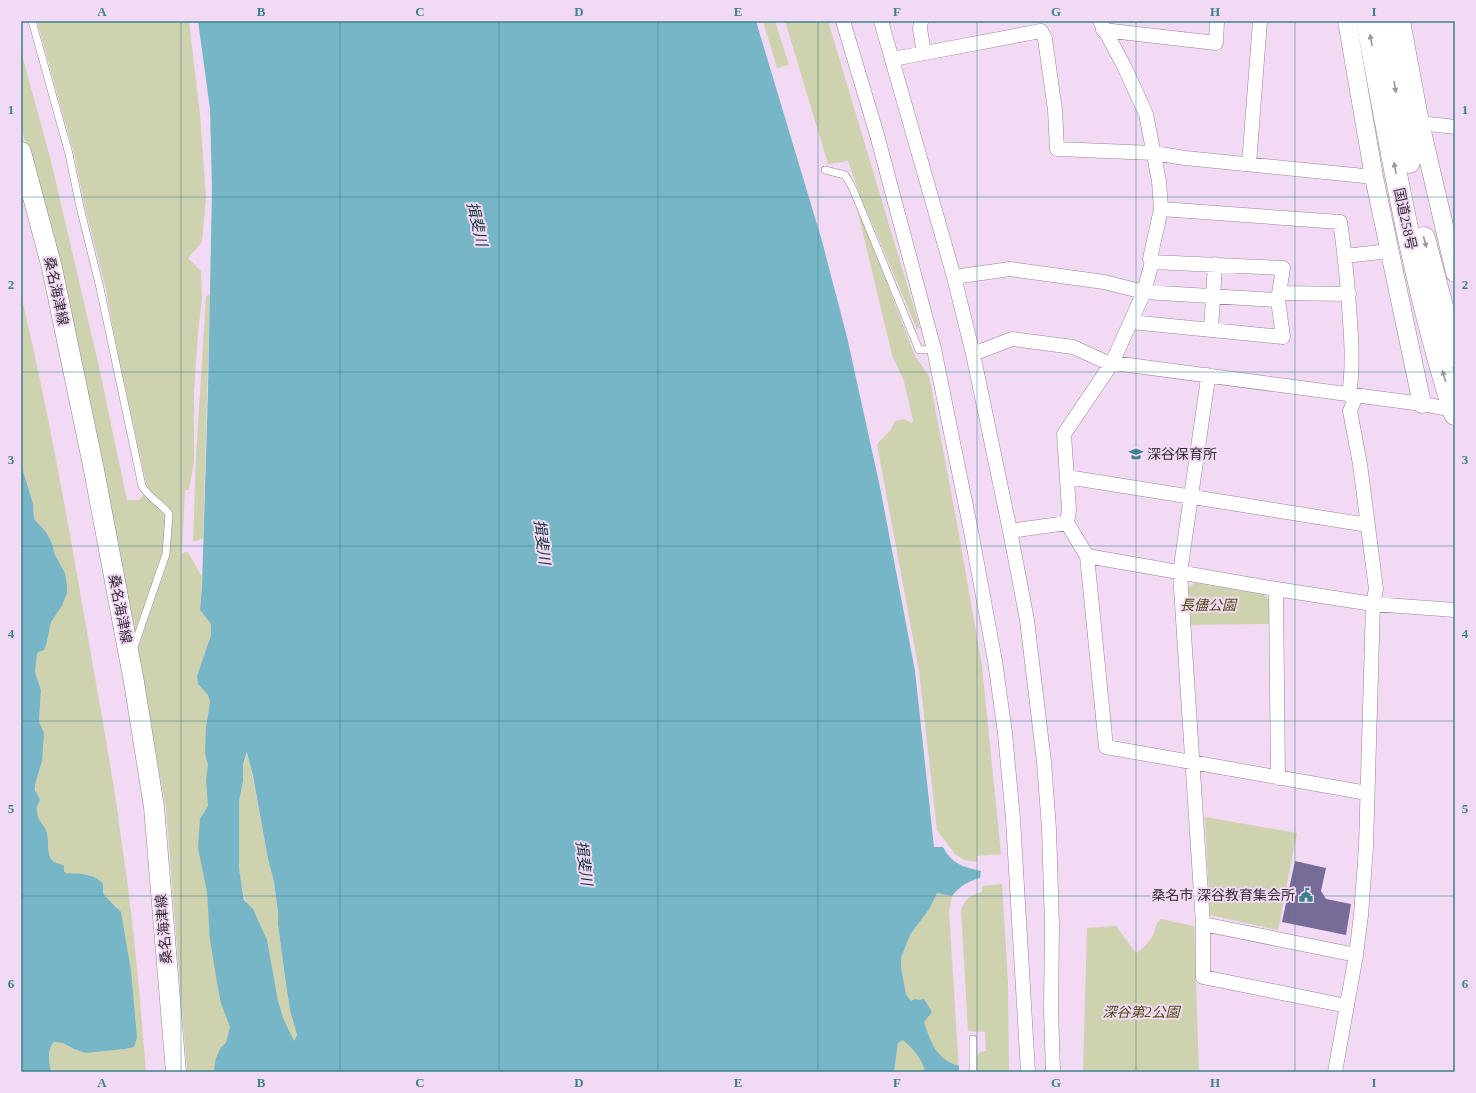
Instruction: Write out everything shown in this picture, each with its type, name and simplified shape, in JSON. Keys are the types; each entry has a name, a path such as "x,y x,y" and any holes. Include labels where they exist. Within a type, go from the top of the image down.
{"highway":[{"name":"国道258号","path":"1367,21 1410,246 1433,338 1455,411"},
{"name":"国道258号","path":"1383,21 1421,230 1455,356"}],"main road":[{"name":"桑名海津線","path":"21,152 52,268 94,470 127,647 154,807 176,1072"}],"street":[{"path":"843,21 877,135 934,349 971,531 995,661 1005,733 1013,819 1028,1072"},
{"path":"881,21 954,277 973,354 1010,531 1031,650 1046,784 1049,829 1052,926 1052,1072"},
{"path":"922,21 920,29 924,53"},
{"path":"1102,26 1216,43 1217,21"},
{"path":"1249,164 1260,21"},
{"path":"1347,21 1374,177 1422,404"},
{"path":"1400,21 1420,123 1455,273"},
{"path":"1102,26 1124,66 1146,114 1159,181 1161,209 1150,259 1152,262 1144,292 1112,363 1064,434 1069,510 1067,523 1087,556 1106,747 1367,793"},
{"path":"893,59 1041,31 1045,39 1048,55 1055,110 1057,149 1154,153 1185,158 1374,177"},
{"path":"1420,123 1455,127"},
{"path":"1161,209 1340,222 1349,294 1352,357 1352,396 1350,411 1360,464 1376,589 1373,604 1366,847 1361,916 1356,955 1335,1072"},
{"path":"1345,256 1390,251"},
{"path":"1131,322 1283,337 1279,296 1284,268 1152,262"},
{"path":"1211,330 1215,264"},
{"path":"954,277 1010,269 1104,282 1144,292 1213,296 1349,294"},
{"path":"973,354 1012,339 1073,347 1106,362 1112,363 1352,396 1422,404 1455,411"},
{"path":"1207,375 1207,385 1192,497 1180,572 1204,924 1203,977 1347,1006"},
{"path":"1067,477 1368,525"},
{"path":"1010,531 1067,523"},
{"path":"1087,556 1276,589 1373,604 1455,610"},
{"path":"1276,589 1278,778"},
{"path":"1204,924 1356,955"}],"lane":[{"path":"32,21 68,154 100,288 142,486 146,493 164,506 169,514 166,554 135,644 127,647"},
{"path":"825,170 845,175 853,189 919,350 934,349"},
{"path":"973,1039 973,1072"}],"green space":[{"path":"37,21 189,21 200,115 206,198 202,242 188,258 201,271 202,299 194,392 194,461 189,490 185,490 182,553 188,552 202,577 200,610 211,624 211,635 197,676 198,684 208,695 210,702 206,727 208,765 242,1072 187,1072 166,808 136,652 141,641 139,632 131,628 59,268 21,126 21,51 51,161 99,367 127,500 140,500 147,487 120,365 105,285 85,207 74,154"},
{"path":"763,21 775,21 789,65 777,68"},
{"path":"785,21 828,21 920,328 917,329 860,195 848,161 828,164"},
{"path":"855,200 915,356 929,376 958,529 982,666 1001,854 977,856 977,862 964,860 955,854 937,830 919,671 877,444 890,431 895,421 904,419 912,423 913,421 904,381 892,355"},
{"path":"21,295 57,465 111,771 130,907 146,1072 50,1071 50,1048 54,1042 63,1043 86,1053 134,1047 137,1038 117,907 108,900 104,892 103,884 90,875 66,873 64,871 64,866 55,863 51,859 47,832 38,820 36,810 35,785 42,761 39,722 41,690 35,672 37,652 46,646 51,622 62,606 67,593 65,573 55,555 52,543 46,532 34,519 33,504 21,464"},
{"path":"210,295 203,538 193,541 196,457 206,296"},
{"name":"長儘公園","path":"1195,583 1263,594 1270,601 1270,624 1189,625 1186,589"},
{"path":"248,752 268,859 274,882 286,984 290,1010 297,1035 297,1070 242,889 239,868 239,802 243,781 243,764"},
{"path":"1205,817 1297,833 1278,930 1210,915"},
{"path":"1002,884 1008,982 1009,1072 977,1072 977,1056 980,1052 986,1051 985,1032 968,1031 961,910 968,898 982,892 982,886"},
{"path":"937,893 952,896 949,911 959,1072 894,1072 898,1043 903,1040 911,1001 906,994 901,967 901,958 910,935 930,908"},
{"name":"深谷第2公園","path":"1161,919 1194,926 1199,1072 1083,1072 1087,928 1116,926 1136,953 1149,942 1154,933 1156,924"}],"water":[{"name":"揖斐川","path":"198,21 756,21 822,241 847,337 880,487 915,671 934,847 943,847 946,853 954,861 969,868 981,871 980,878 964,884 952,896 937,893 930,908 910,935 901,958 901,967 906,994 911,1001 915,999 924,999 932,1012 924,1022 929,1037 940,1055 951,1063 959,1066 959,1072 925,1072 920,1058 903,1040 898,1043 894,1072 215,1072 214,1068 216,1058 221,1047 226,1043 230,1027 221,1003 217,983 210,940 207,892 198,848 200,819 208,806 206,780 208,765 205,753 206,727 210,702 208,695 198,684 197,676 211,635 211,624 200,610 208,390 212,190 210,109","holes":["247,752 253,776 268,859 274,882 286,984 290,1010 297,1035 294,1041 283,1018 278,1001 267,940 253,909 244,900 242,889 239,868 239,802 243,781 243,764"]},
{"path":"21,464 33,504 34,519 46,532 52,543 55,555 65,573 67,586 67,593 62,606 51,622 46,646 44,650 38,652 37,654 35,672 41,690 39,722 44,733 42,761 35,785 35,790 40,799 37,814 47,833 49,853 52,861 64,866 64,871 66,873 91,876 99,880 103,884 103,892 105,896 121,912 131,971 137,1038 134,1047 86,1053 63,1043 54,1042 49,1052 51,1072 21,1072"}],"building":[{"name":"桑名市 深谷教育集会所","path":"1295,861 1326,868 1321,891 1326,899 1351,904 1346,935 1282,922"}],"place":[{"name":"深谷保育所","path":"1136,454"},
{"name":"桑名市 深谷教育集会所","path":"1306,895"}]}
